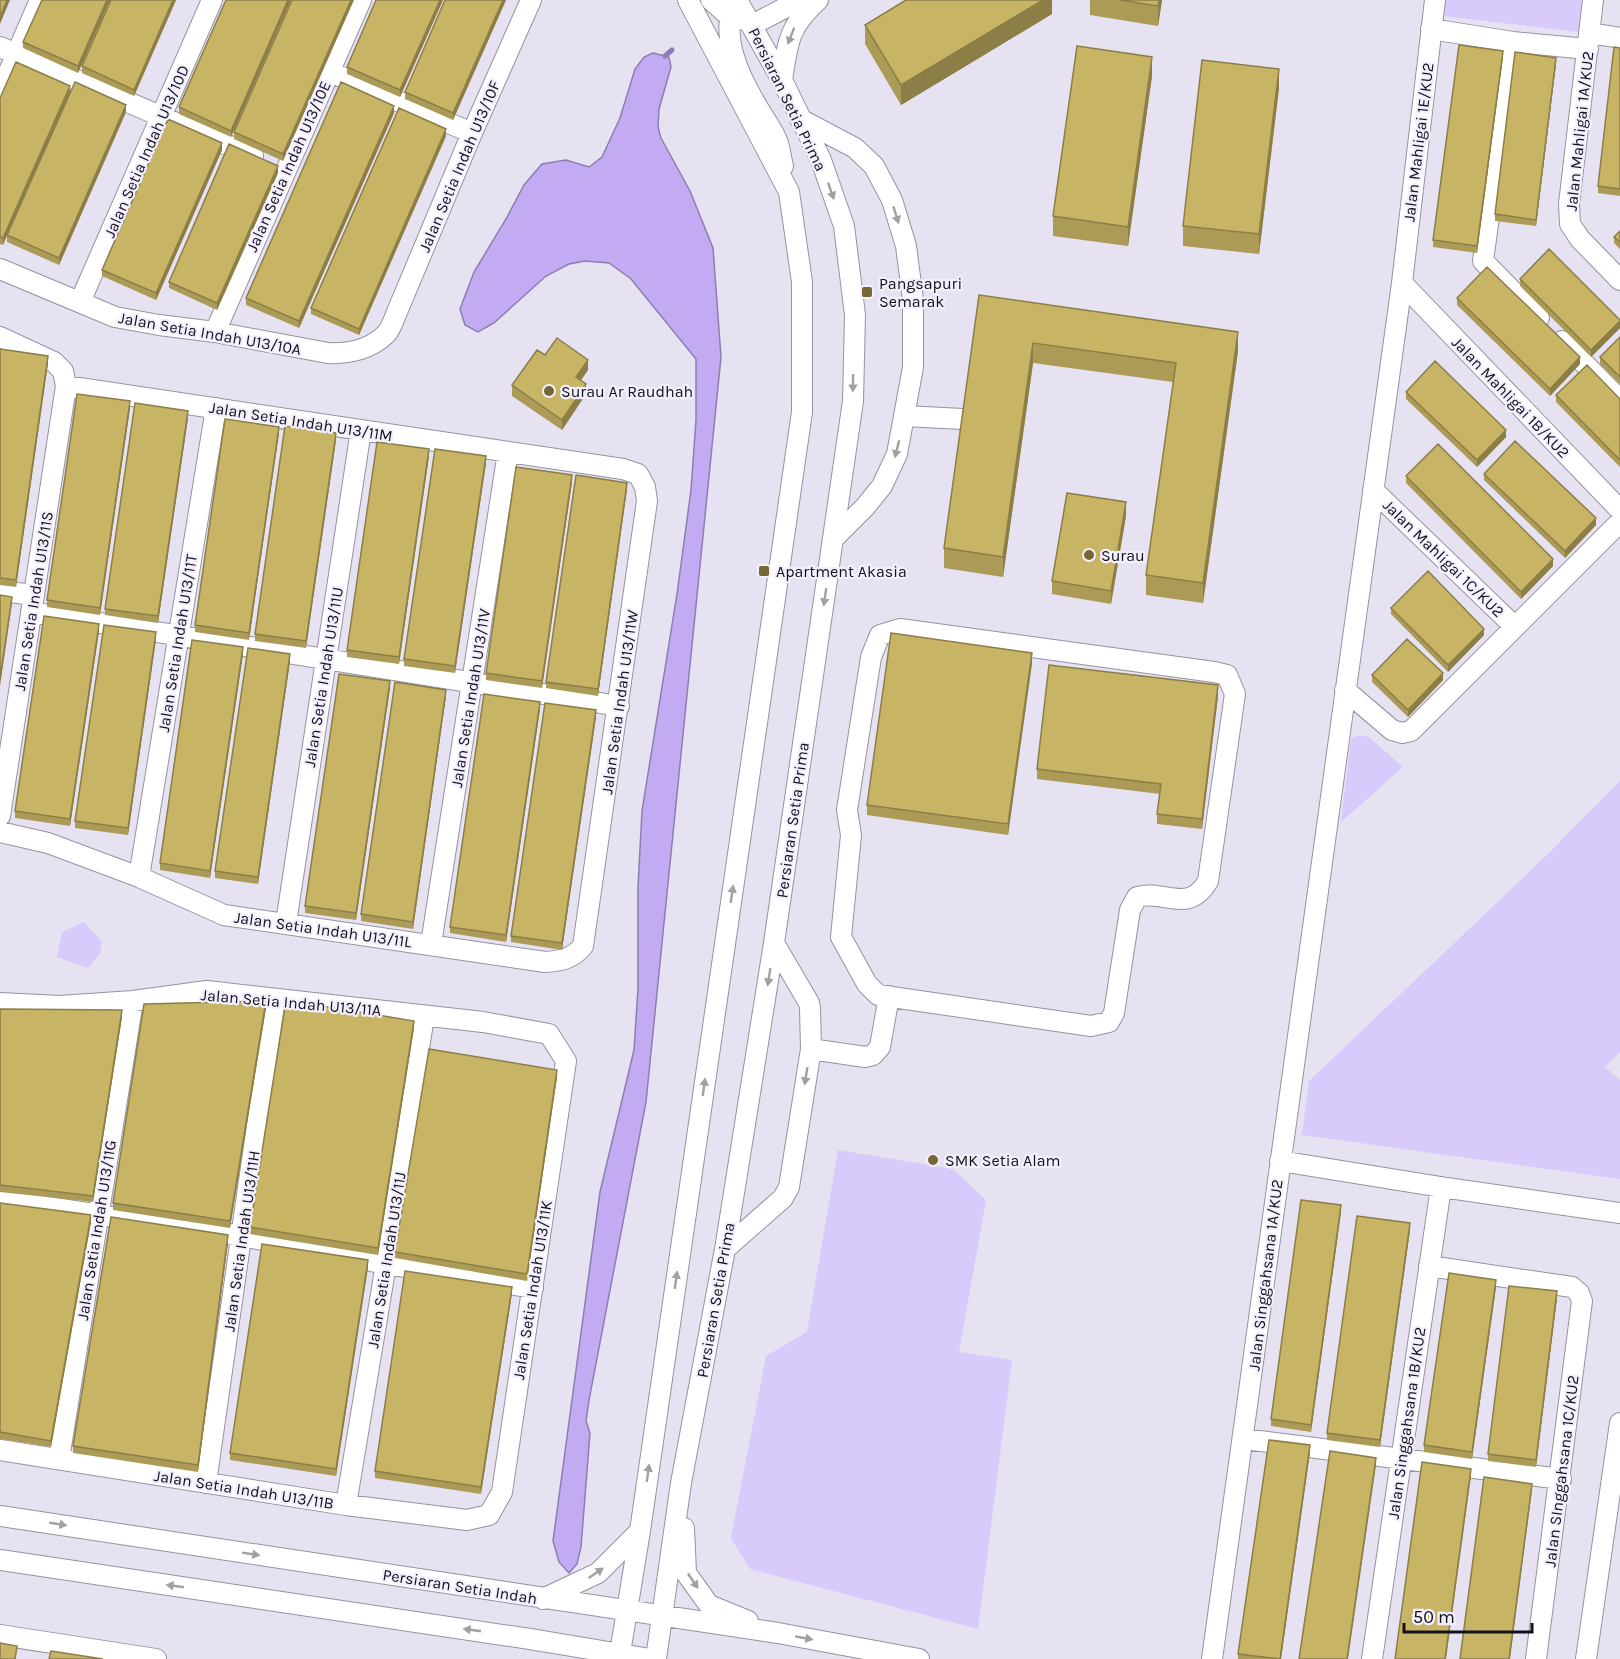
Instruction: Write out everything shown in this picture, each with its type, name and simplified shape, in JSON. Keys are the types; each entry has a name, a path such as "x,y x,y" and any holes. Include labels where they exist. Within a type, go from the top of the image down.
{"street":[{"path":"0,92 8,51 40,0"},
{"name":"Jalan Setia Indah U13/10D","path":"80,302 212,0"},
{"name":"Jalan Setia Indah U13/10E","path":"215,332 361,0"},
{"name":"Jalan Setia Indah U13/10F","path":"387,333 531,0"},
{"path":"688,0 789,192"},
{"path":"711,0 733,5 752,25 800,0"},
{"path":"782,80 789,36 801,15 818,0"},
{"name":"Jalan Mahligai 1E/KU2","path":"1280,1161 1402,283 1435,0"},
{"name":"Jalan Mahligai 1A/KU2","path":"1593,0 1569,204 1570,224 1580,239 1620,280"},
{"path":"619,1656 640,1531 802,412 802,282 789,192 778,143 756,106 730,48 733,5"},
{"name":"Persiaran Setia Prima","path":"656,1659 681,1483 725,1250 774,943 853,402 855,315 844,226 821,160 752,25"},
{"path":"1431,29 1513,42 1589,41 1620,38"},
{"path":"1513,42 1483,261 1620,400"},
{"path":"8,51 161,118 286,169"},
{"path":"330,72 472,133"},
{"path":"800,119 855,148 874,166 892,200 906,246 913,300 913,367 897,454 882,486 833,539"},
{"name":"Jalan Setia Indah U13/10A","path":"0,269 115,317 159,326 215,332 342,354 364,349 387,333"},
{"name":"Jalan Mahligai 1B/KU2","path":"1402,283 1620,510"},
{"path":"0,337 54,362 63,371 66,386"},
{"name":"Jalan Setia Indah U13/11M","path":"66,386 623,470"},
{"name":"Jalan Setia Indah U13/11S","path":"0,816 66,386"},
{"name":"Jalan Setia Indah U13/11T","path":"139,877 216,408"},
{"path":"904,416 963,419"},
{"name":"Jalan Setia Indah U13/11U","path":"286,923 361,430"},
{"name":"Jalan Setia Indah U13/11V","path":"431,944 508,452"},
{"name":"Jalan Setia Indah U13/11W","path":"583,946 647,501 645,487 638,474 623,470"},
{"name":"Jalan Mahligai 1C/KU2","path":"1373,490 1515,627"},
{"path":"1345,690 1392,730 1401,733 1412,731 1620,522"},
{"path":"0,591 33,604 178,637 619,706"},
{"path":"900,628 1227,675 1235,694 1208,881 1196,896 1188,899 1147,894 1137,897 1130,910 1114,1013 1109,1022 1091,1026 889,996 879,994 867,984 841,937 851,835 847,810 871,657 880,635 900,628"},
{"name":"Jalan Setia Indah U13/11L","path":"0,832 48,843 139,877 224,915 545,962 561,962 576,954 583,946"},
{"path":"725,1250 783,1198 789,1187 811,1049 809,1003 774,943"},
{"name":"Jalan Setia Indah U13/11A","path":"0,1003 60,1006 207,991 483,1022 549,1034 566,1061"},
{"path":"811,1049 865,1057 873,1055 880,1047 889,996"},
{"name":"Jalan Setia Indah U13/11H","path":"206,1483 275,999"},
{"name":"Jalan Setia Indah U13/11G","path":"59,1459 133,1000"},
{"name":"Jalan Setia Indah U13/11J","path":"346,1505 424,1016"},
{"name":"Jalan Setia Indah U13/11K","path":"489,1515 502,1492 566,1061"},
{"name":"Jalan Singgahsana 1A/KU2","path":"1212,1659 1244,1439 1280,1161 1620,1213"},
{"name":"Jalan Singgahsana 1B/KU2","path":"1372,1659 1441,1187"},
{"path":"0,1200 242,1236 386,1264 533,1288"},
{"name":"Jalan SInggahsana 1C/KU2","path":"1429,1266 1572,1287 1579,1293 1582,1301 1561,1479 1536,1659"},
{"path":"1586,1659 1620,1424"},
{"path":"1244,1439 1561,1479"},
{"name":"Jalan Setia Indah U13/11B","path":"0,1450 346,1505 467,1520 489,1515"},
{"path":"681,1483 687,1573 709,1605 778,1633"},
{"name":"Persiaran Setia Indah","path":"0,1516 778,1633 919,1659"},
{"path":"543,1599 598,1574 640,1531"},
{"path":"0,1560 650,1659"},
{"path":"0,1635 41,1650 156,1659"},
{"path":"530,1639 568,1659"}],"shaded area":[{"path":"1445,0 1582,0 1578,32 1443,16"},
{"path":"653,53 669,57 671,67 659,109 658,127 661,138 690,191 713,248 721,357 646,1102 589,1400 586,1421 590,1433 581,1547 577,1564 569,1573 559,1562 553,1541 600,1192 634,1050 638,988 638,887 642,811 677,594 691,490 696,420 696,359 631,279 609,263 585,261 569,264 546,276 494,323 478,332 465,325 460,309 474,272 524,185 542,164 566,160 589,167 602,157 620,118 635,69 644,57"},
{"path":"1358,735 1369,737 1403,767 1341,822 1351,739"},
{"path":"1620,781 1620,1052 1605,1067 1620,1080 1620,1179 1302,1135 1309,1081 1547,855"},
{"path":"84,922 102,942 100,953 88,968 57,957 62,932"},
{"path":"838,1150 953,1169 986,1200 959,1352 1012,1360 978,1629 750,1569 731,1538 766,1356 807,1332"}],"building":[{"path":"0,0 7,0 0,17"},
{"path":"42,0 107,0 78,66 23,42"},
{"path":"111,0 173,0 134,90 82,66"},
{"path":"226,0 288,0 231,131 179,107"},
{"path":"292,0 351,0 283,154 234,132"},
{"path":"376,0 440,0 400,90 347,67"},
{"path":"445,0 503,0 453,113 405,92"},
{"path":"906,0 1043,0 901,85 865,25"},
{"path":"1120,0 1159,0 1158,6"},
{"path":"1459,45 1503,51 1477,246 1433,240"},
{"path":"1077,46 1152,57 1128,227 1053,216"},
{"path":"1614,47 1620,48 1620,189 1598,186"},
{"path":"1515,52 1556,58 1536,220 1495,214"},
{"path":"1202,60 1279,69 1259,234 1183,226"},
{"path":"16,62 70,86 3,238 0,237 0,98"},
{"path":"75,82 126,105 59,258 7,235"},
{"path":"341,82 394,106 299,321 246,298"},
{"path":"399,108 446,129 359,329 311,308"},
{"path":"168,119 222,143 156,293 102,270"},
{"path":"229,144 278,166 217,303 169,282"},
{"path":"1620,231 1620,242 1614,237"},
{"path":"1549,249 1620,320 1591,350 1520,279"},
{"path":"1487,267 1580,357 1550,389 1457,298"},
{"path":"979,295 1238,332 1203,583 1146,575 1176,363 1033,343 1003,557 944,548"},
{"path":"1620,337 1620,377 1600,357"},
{"name":"Surau Ar Raudhah","path":"557,338 588,360 576,377 586,384 562,420 512,385 537,350 545,355"},
{"path":"0,349 48,356 16,580 0,578"},
{"path":"1435,361 1506,430 1477,460 1406,392"},
{"path":"1587,365 1620,399 1620,460 1556,395"},
{"path":"77,394 130,401 100,608 47,600"},
{"path":"135,403 188,411 158,616 105,609"},
{"path":"225,419 279,427 249,633 195,625"},
{"path":"285,426 336,433 306,641 255,634"},
{"path":"1515,441 1596,518 1565,551 1484,474"},
{"path":"377,442 429,449 399,657 347,650"},
{"path":"1438,444 1553,559 1521,592 1406,476"},
{"path":"435,449 486,456 455,666 404,659"},
{"path":"516,467 572,475 542,681 486,673"},
{"path":"576,475 627,483 598,689 546,682"},
{"name":"Surau","path":"1067,493 1126,502 1111,591 1052,581"},
{"path":"1428,571 1484,629 1448,665 1391,608"},
{"path":"0,595 12,597 0,679"},
{"path":"44,616 99,624 70,819 15,811"},
{"path":"104,625 156,632 128,828 75,821"},
{"path":"891,633 1032,653 1008,824 867,805"},
{"path":"1407,639 1443,673 1408,710 1372,675"},
{"path":"192,640 243,647 210,871 160,863"},
{"path":"248,648 290,654 258,877 215,871"},
{"path":"1049,665 1218,685 1202,819 1157,814 1161,784 1037,769"},
{"path":"339,674 390,681 356,913 305,906"},
{"path":"395,682 446,690 413,922 361,914"},
{"path":"484,694 540,702 506,935 450,927"},
{"path":"545,703 596,710 562,943 511,936"},
{"path":"286,1000 414,1021 378,1248 250,1227"},
{"path":"266,1001 230,1221 113,1203 144,1004"},
{"path":"0,1009 122,1010 93,1196 0,1185"},
{"path":"429,1049 557,1070 527,1274 395,1252"},
{"path":"1301,1200 1341,1205 1311,1425 1271,1419"},
{"path":"0,1203 91,1215 51,1441 0,1432"},
{"path":"1357,1216 1410,1223 1380,1440 1327,1433"},
{"path":"111,1217 228,1235 198,1465 73,1446"},
{"path":"262,1244 368,1260 336,1469 230,1453"},
{"path":"405,1271 512,1287 481,1487 375,1471"},
{"path":"1449,1273 1496,1280 1472,1452 1424,1445"},
{"path":"1509,1286 1557,1291 1536,1460 1488,1454"},
{"path":"1269,1440 1310,1445 1280,1659 1238,1654"},
{"path":"1330,1451 1376,1458 1347,1659 1299,1659"},
{"path":"1422,1462 1471,1469 1445,1659 1395,1659"},
{"path":"1484,1477 1532,1484 1509,1659 1460,1659"},
{"path":"0,1643 17,1646 15,1659 0,1659"},
{"path":"51,1651 103,1659 49,1659"}],"waterway":[{"path":"665,56 672,50"}],"place":[{"name":"Pangsapuri Semarak","path":"867,292"},
{"name":"Surau Ar Raudhah","path":"549,391"},
{"name":"Surau","path":"1089,555"},
{"name":"Apartment Akasia","path":"764,571"},
{"name":"SMK Setia Alam","path":"933,1160"}]}
